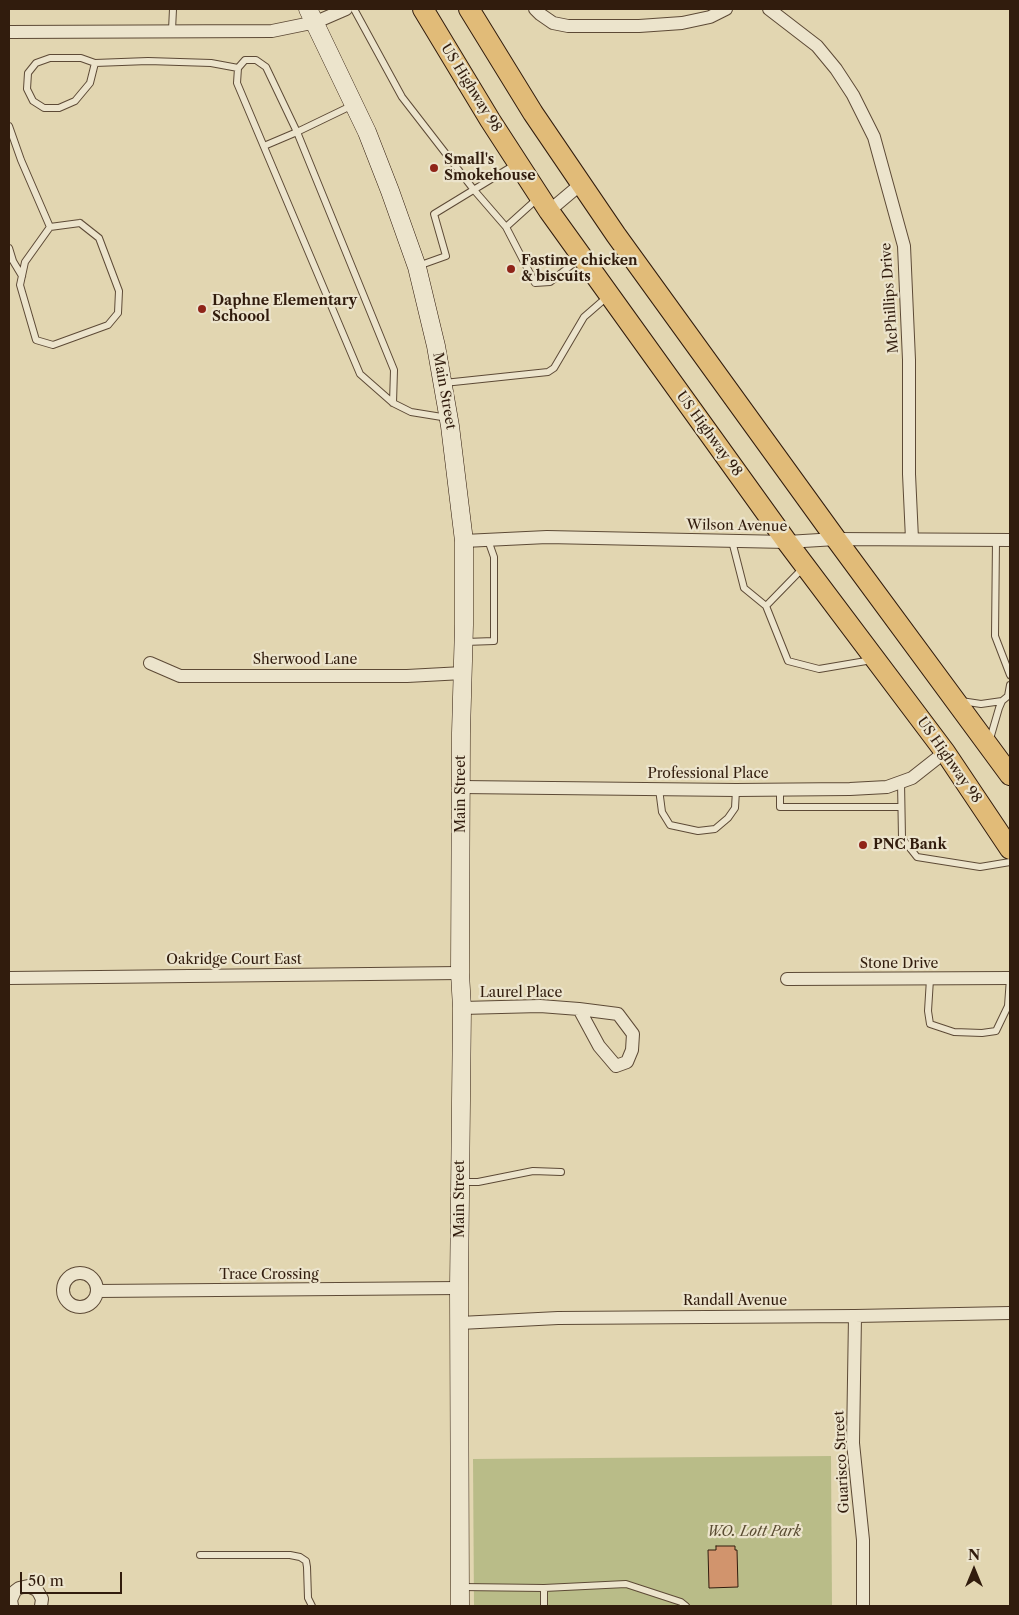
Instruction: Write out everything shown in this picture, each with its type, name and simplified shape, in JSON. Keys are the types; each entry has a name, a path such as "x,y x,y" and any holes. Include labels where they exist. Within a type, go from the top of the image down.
{"main road":[{"name":"US Highway 98","path":"423,9 490,120 582,257 787,542 945,752 1008,841"},
{"path":"469,9 580,184 836,539 1010,774"},
{"name":"Main Street","path":"312,16 354,104 390,191 417,267 436,346 449,418 464,541 460,973 462,1008 459,1288 460,1606"}],"street":[{"path":"9,32 272,30 312,16 346,9"},
{"path":"535,9 553,23 568,26 682,24 710,17 726,9"},
{"name":"McPhillips Drive","path":"769,9 817,46 836,69 852,95 874,137 904,246 909,360 909,474 912,539"},
{"path":"545,204 580,184"},
{"name":"Wilson Avenue","path":"464,541 547,537 787,542 836,539 1010,540"},
{"name":"Sherwood Lane","path":"150,663 180,676 407,676 463,673"},
{"name":"Professional Place","path":"461,787 736,790 887,786 912,778 945,752"},
{"name":"Oakridge Court East","path":"9,978 460,973"},
{"name":"Stone Drive","path":"787,979 1010,978"},
{"name":"Laurel Place","path":"462,1008 540,1006 579,1009 618,1014 633,1034 632,1050 627,1062 616,1066 599,1046 579,1009"},
{"name":"Trace Crossing","path":"97,1291 459,1288"},
{"name":"Randall Avenue","path":"460,1322 558,1318 1010,1313"},
{"name":"Guarisco Street","path":"855,1316 853,1442 862,1540 863,1606"},
{"path":"11,1602 15,1591 28,1586 38,1590 42,1599 41,1606"}],"lane":[{"path":"172,30 173,9"},
{"path":"354,9 402,97 474,190 506,227 534,284 550,282 582,257"},
{"path":"96,63 90,83 75,101 59,108 44,108 33,101 27,89 28,74 36,63 50,58 81,58 96,63 148,61 211,63 238,68"},
{"path":"393,403 394,370 297,132 266,67 256,60 245,60 238,68 237,83 360,374 393,403 411,412 449,418"},
{"path":"264,146 354,104"},
{"path":"9,126 21,160 50,227"},
{"path":"417,267 446,256 434,214 518,163"},
{"path":"506,227 545,204"},
{"path":"80,224 99,238 119,291 118,313 108,325 53,345 36,340 20,285 25,262 50,227 80,224"},
{"path":"9,248 13,261 22,276"},
{"path":"442,383 548,372 554,368 584,317 609,295"},
{"path":"464,642 494,641 494,558 488,540"},
{"path":"996,540 995,636 1010,675"},
{"path":"732,541 744,588 766,606 788,661 819,669 875,659"},
{"path":"766,606 805,566"},
{"path":"989,744 990,734 1002,701 1008,696 1010,685"},
{"path":"956,700 981,704 1002,701"},
{"path":"902,782 902,838 917,857 980,867 1010,862"},
{"path":"659,789 662,812 670,825 698,831 715,829 728,818 735,808 736,790"},
{"path":"780,789 780,807 902,807"},
{"path":"930,979 928,1011 930,1024 954,1032 982,1033 996,1031 1008,1006 1010,978"},
{"path":"460,1182 478,1182 533,1171 561,1172"},
{"path":"200,1555 290,1555 300,1557 306,1561 308,1598 312,1606"},
{"path":"460,1587 544,1588 626,1584 680,1602 686,1606"},
{"path":"544,1588 544,1606"}],"green space":[{"name":"W.O. Lott Park","path":"831,1456 832,1606 474,1606 473,1459"}],"building":[{"path":"716,1546 735,1546 735,1550 737,1550 738,1587 709,1588 708,1550 716,1550"}],"place":[{"name":"Small's Smokehouse","path":"434,168"},
{"name":"Fastime chicken & biscuits","path":"511,269"},
{"name":"Daphne Elementary Schoool","path":"202,309"},
{"name":"PNC Bank","path":"863,845"}]}
